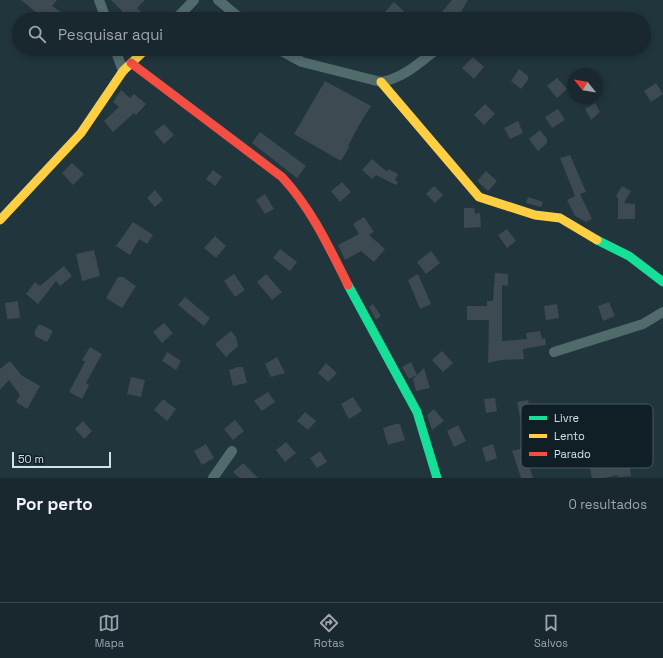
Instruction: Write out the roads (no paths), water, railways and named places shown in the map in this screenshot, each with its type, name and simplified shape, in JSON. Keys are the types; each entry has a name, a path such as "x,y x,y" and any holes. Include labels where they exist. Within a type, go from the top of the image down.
{"street":[{"path":"99,0 103,12"},
{"path":"183,12 194,0"},
{"path":"218,0 233,12"},
{"path":"118,56 123,71"},
{"path":"0,220 81,133 123,71 139,56"},
{"path":"291,56 302,62 381,82 393,80 403,75 428,56"},
{"path":"132,63 282,177 294,190 322,233 356,302 417,412 437,478"},
{"path":"381,82 479,197 535,215 560,218 591,237 629,256 663,282"},
{"path":"554,352 643,324 663,312"},
{"path":"213,478 232,451"}]}
